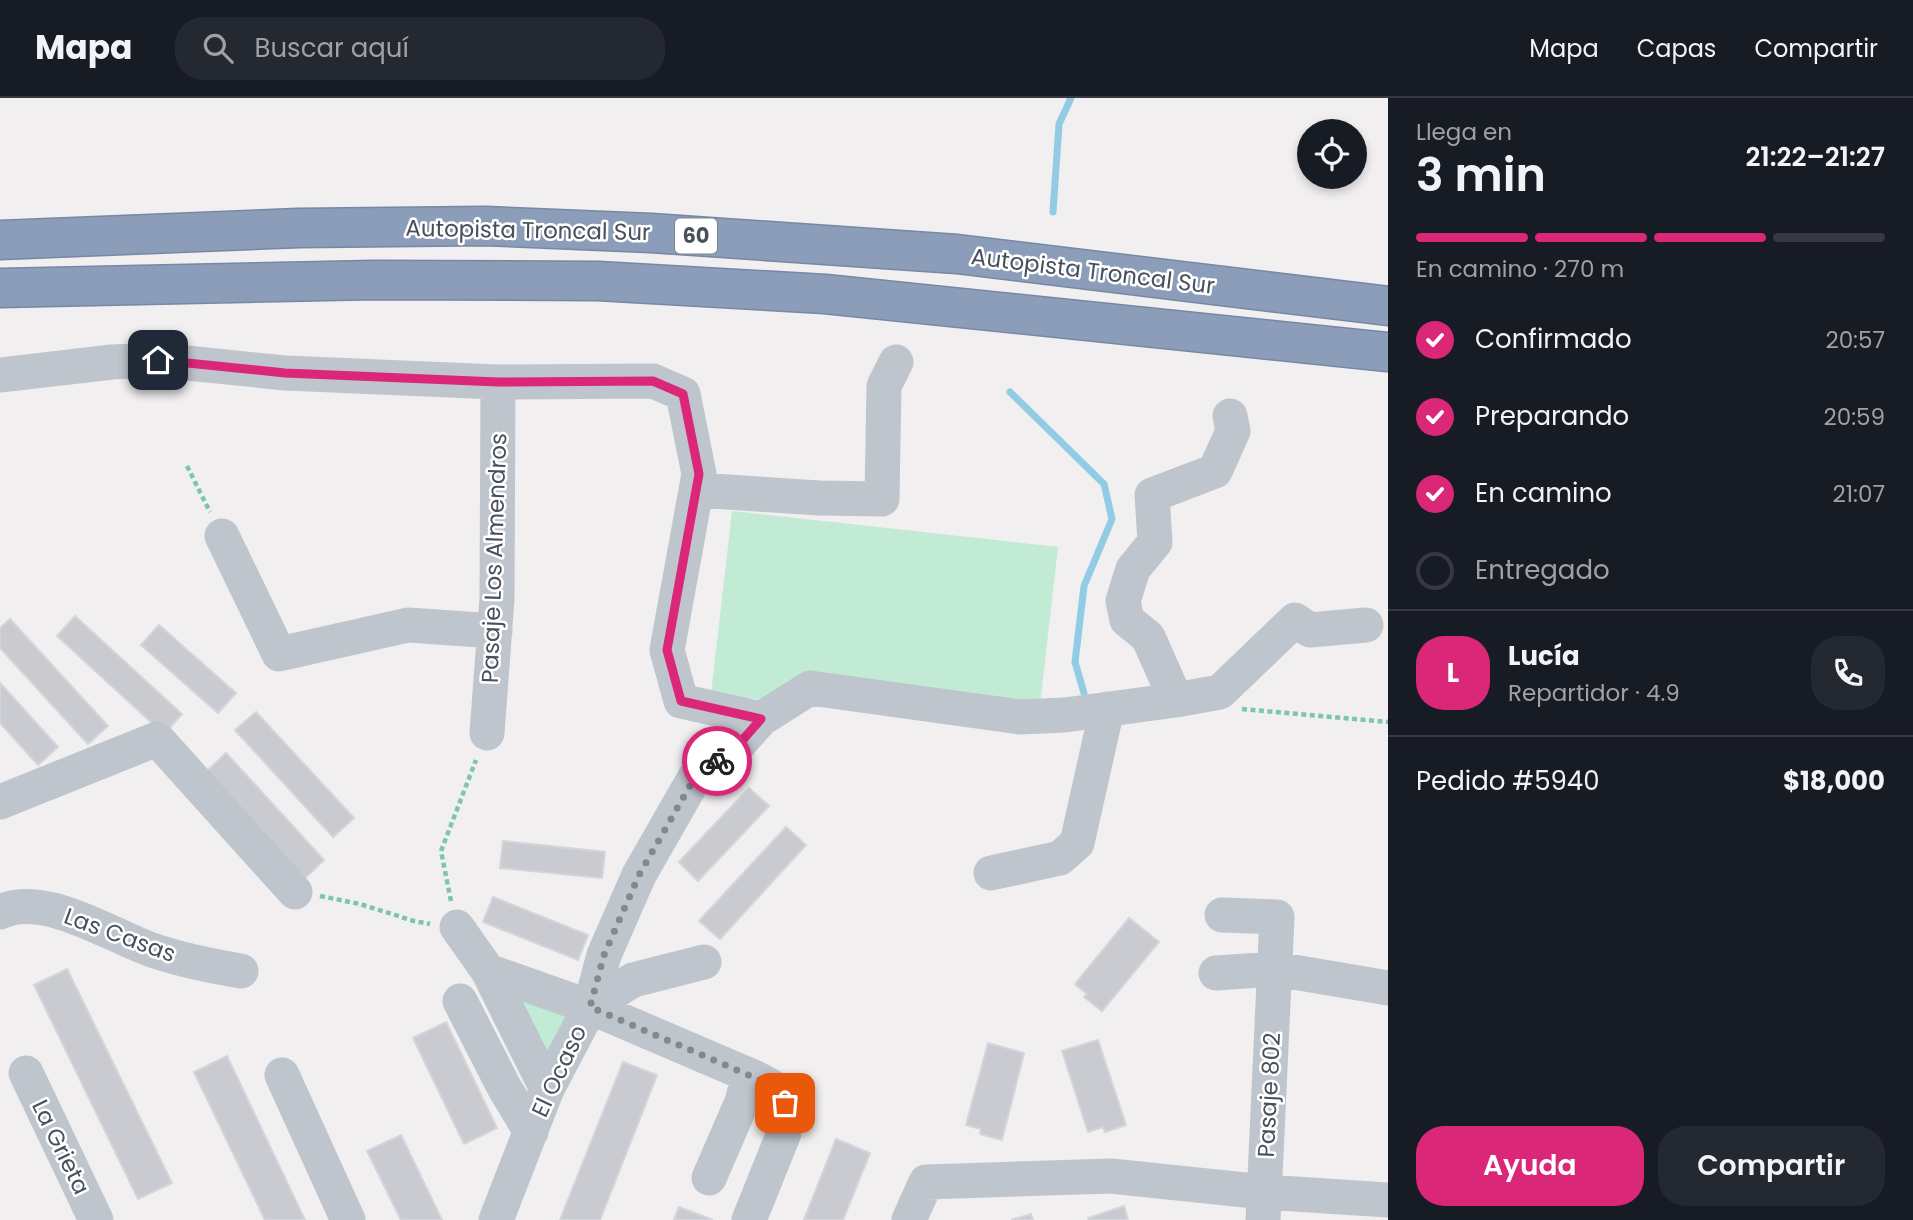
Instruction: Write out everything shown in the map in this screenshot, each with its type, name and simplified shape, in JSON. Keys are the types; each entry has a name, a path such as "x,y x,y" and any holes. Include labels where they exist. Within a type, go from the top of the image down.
{"highway":[{"name":"Autopista Troncal Sur","path":"0,240 299,228 485,226 651,233 957,254 1388,306"},
{"name":"Autopista Troncal Sur","path":"0,288 374,279 598,281 825,294 1388,352"}],"street":[{"path":"0,375 112,362 158,360 285,373 498,382 653,381 683,394 699,474 667,650 681,701 761,719"},
{"path":"697,490 882,499 884,386 896,362"},
{"name":"Pasaje Los Almendros","path":"486,733 498,585 498,382"},
{"path":"1176,700 1148,637 1127,620 1123,601 1133,569 1155,542 1152,495 1215,471 1233,431 1230,416"},
{"path":"222,536 279,654 408,625 495,631"},
{"path":"1220,692 1295,620 1310,630 1366,625"},
{"name":"El Ocaso","path":"496,1220 547,1089 590,1007 604,955 639,875 695,777 739,744 761,719 810,688 1020,717 1065,715 1220,692"},
{"path":"991,873 1060,858 1077,844 1107,709"},
{"path":"0,802 157,739 295,891"},
{"name":"Las Casas","path":"0,912 11,907 43,907 82,920 152,950 241,971"},
{"name":"Pasaje 802","path":"1222,915 1277,917 1264,1206"},
{"path":"457,927 488,971 547,1089"},
{"path":"590,1007 633,980 704,962"},
{"path":"1216,973 1276,970 1388,988"},
{"path":"488,971 590,1007 774,1088 785,1103 785,1133 749,1220"},
{"path":"460,1001 503,1087 531,1132"},
{"name":"La Grieta","path":"26,1073 96,1220"},
{"path":"282,1075 348,1220"},
{"path":"709,1178 754,1077"},
{"path":"909,1220 926,1182 1111,1176 1264,1206 1388,1200"}],"path":[{"path":"187,466 222,536"},
{"path":"1220,692 1241,709 1388,722"},
{"path":"295,891 360,904 414,921 457,927 441,851 486,733"}],"green space":[{"path":"732,511 1058,547 1037,731 711,694"},
{"path":"524,997 563,1011 567,1022 551,1062 519,1005"}],"building":[{"path":"75,616 182,714 164,734 57,636"},
{"path":"10,619 108,726 88,744 0,648 0,628"},
{"path":"159,625 236,693 218,713 141,645"},
{"path":"0,683 58,747 38,765 0,723"},
{"path":"256,712 354,818 333,837 235,730"},
{"path":"226,753 324,860 304,879 206,772"},
{"path":"749,788 769,806 698,881 679,862"},
{"path":"786,827 806,845 720,939 699,921"},
{"path":"503,841 605,852 602,878 500,868"},
{"path":"493,897 588,935 578,960 483,922"},
{"path":"1129,918 1159,942 1102,1011 1084,997 1087,994 1075,984"},
{"path":"67,969 172,1183 138,1199 34,985"},
{"path":"446,1022 497,1128 464,1144 413,1038"},
{"path":"1098,1040 1126,1125 1105,1132 1103,1127 1088,1132 1062,1051"},
{"path":"988,1043 1024,1053 1002,1140 980,1134 981,1129 966,1125"},
{"path":"227,1056 305,1220 265,1220 194,1072"},
{"path":"623,1062 657,1075 600,1220 560,1220"},
{"path":"401,1135 442,1220 401,1220 367,1151"},
{"path":"836,1139 870,1153 843,1220 804,1220"},
{"path":"1124,1206 1128,1220 1088,1218"},
{"path":"679,1207 713,1220 674,1220"},
{"path":"1031,1214 1033,1220 1011,1220"}],"waterway":[{"path":"1053,212 1059,124 1071,98"},
{"path":"1010,392 1104,484 1112,519 1084,586 1075,662 1084,693"}],"way so far":[{"path":"717,761 695,777 639,875 604,955 590,1007 758,1079 774,1088 785,1103"}],"route":[{"path":"158,360 285,373 498,382 653,381 683,394 699,474 667,650 681,701 761,719 739,744 717,761"}]}
